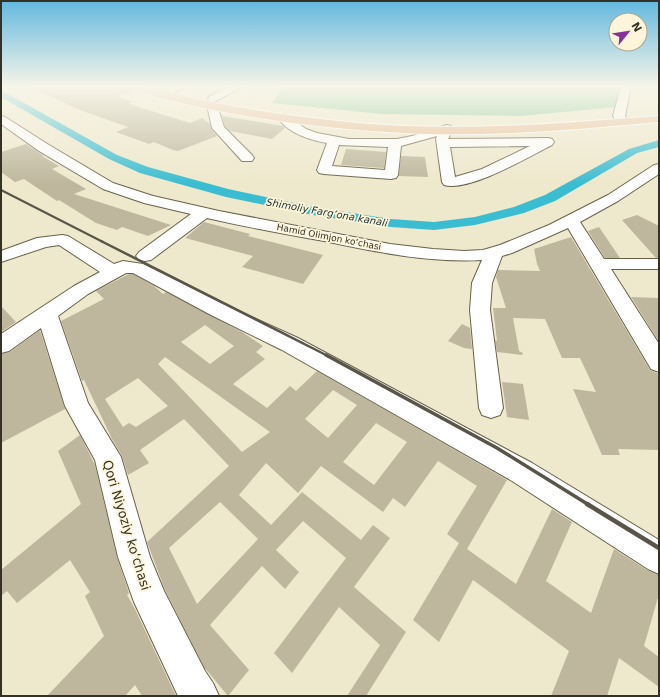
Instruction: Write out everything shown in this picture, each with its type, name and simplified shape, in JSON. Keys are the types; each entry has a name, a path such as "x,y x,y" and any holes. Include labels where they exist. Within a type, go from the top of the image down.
{"main road":[{"path":"288,119 444,134 554,127 620,119"},
{"path":"345,119 382,121 516,122 610,119"},
{"path":"642,119 659,119"}],"street":[{"name":"Hamid Olimjon koʻchasi","path":"1,119 44,148 108,186 149,200 390,249 433,254 464,256 483,255 506,249 555,229 613,198 659,168"},
{"path":"216,119 218,128 247,158"},
{"path":"284,119 290,125 323,139 351,143 395,144 444,134 548,142"},
{"path":"444,134 449,182 461,181 481,174 548,142 552,138 554,127"},
{"path":"334,140 324,170 391,175 395,144"},
{"path":"164,203 173,209 177,216 179,223 174,235"},
{"path":"145,256 205,212"},
{"path":"572,220 659,363"},
{"path":"1,257 44,242 62,240 114,272"},
{"path":"491,408 480,310 482,283 494,252"},
{"path":"598,264 659,264"},
{"path":"1,345 81,290 123,267 137,268 290,344 522,472 659,558"},
{"name":"Qori Niyoziy koʻchasi","path":"47,313 77,406 108,457 134,556 151,602 192,684 200,696"}],"building":[{"path":"104,119 176,119 190,123 203,119 210,124 211,129 217,136 178,151 154,142 149,144 116,132 128,127"},
{"path":"223,119 237,119 283,126 285,128 272,139 230,131 225,126"},
{"path":"26,144 59,166 52,169 86,189 74,194 171,225 148,236 122,227 117,230 96,223 59,200 57,201 24,179 15,182 1,172 1,152"},
{"path":"346,149 386,152 384,168 341,165"},
{"path":"401,156 425,157 428,177 399,176"},
{"path":"637,215 659,226 659,258 656,258 622,220"},
{"path":"204,222 250,234 248,236 323,255 303,284 242,267 253,256 185,238"},
{"path":"599,227 620,258 605,258 588,231"},
{"path":"571,237 650,370 657,373 659,376 659,450 618,449 620,455 602,455 573,389 596,392 580,358 562,358 545,319 513,318 519,351 523,353 522,355 497,352 493,308 506,308 496,277 498,270 540,271 534,249"},
{"path":"129,274 133,274 154,286 163,294 166,292 242,332 263,346 256,352 265,359 233,384 267,408 290,386 296,391 317,371 507,480 467,549 516,584 552,509 572,522 546,581 591,613 614,549 647,570 659,575 659,594 644,646 659,657 659,687 619,658 607,696 551,696 569,651 473,580 439,642 413,620 459,543 447,534 477,486 438,461 405,507 393,498 383,512 321,466 298,493 266,463 239,495 271,525 302,492 361,540 373,525 390,538 354,587 406,632 366,696 347,696 380,645 339,607 292,673 274,653 346,558 303,521 276,550 299,572 285,589 262,566 210,625 249,670 228,696 204,667 165,590 147,542 229,466 184,419 140,450 149,463 128,475 122,456 112,439 84,380 82,381 61,321 104,299 96,291","holes":["205,325 234,346 210,364 181,342","165,357 270,432 242,452 158,364","138,378 168,406 136,427 129,423 123,427 105,399","333,390 357,405 328,438 305,419","376,423 407,442 374,485 343,462","220,502 258,539 197,604 169,548"]},
{"path":"631,297 659,298 659,340 658,340"},
{"path":"1,306 16,322 1,332"},
{"path":"462,324 470,328 472,349 464,348 448,341"},
{"path":"40,330 65,409 1,443 1,354 10,352"},
{"path":"502,382 523,384 529,420 507,417"},
{"path":"80,435 95,465 117,557 129,593 127,595 176,696 142,696 135,685 125,696 47,696 104,636 85,596 90,592 70,560 17,603 7,591 1,596 1,570 81,504 58,451"}],"waterway":[{"name":"Shimoliy Fargʻona kanali","path":"46,119 113,157 144,170 226,193 313,211 391,223 434,226 475,221 519,210 550,198 633,151 659,143"}],"railway":[{"path":"1,190 103,242"},
{"path":"101,241 328,356"},
{"path":"326,355 497,448 589,505"},
{"path":"587,504 659,548"}]}
